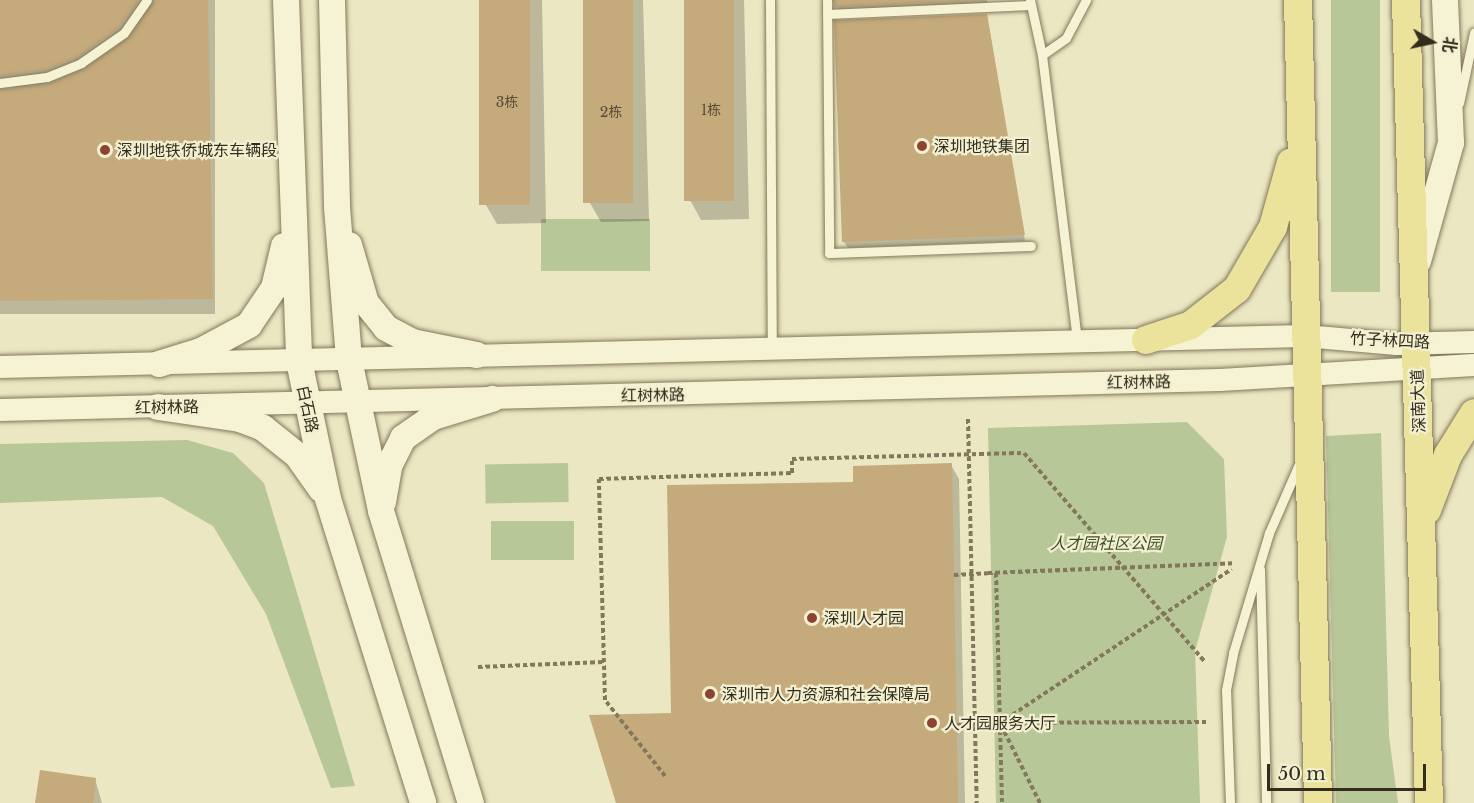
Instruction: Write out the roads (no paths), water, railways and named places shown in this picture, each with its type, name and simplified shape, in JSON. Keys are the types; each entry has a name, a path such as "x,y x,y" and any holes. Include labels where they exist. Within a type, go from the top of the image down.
{"main road":[{"name":"白石路","path":"286,0 299,361 328,499 423,803"},
{"path":"332,0 337,207 349,360 381,511 471,803"},
{"path":"1298,0 1318,803"},
{"name":"深南大道","path":"1406,0 1429,803"},
{"path":"1413,278 1451,143 1445,0"},
{"path":"1146,340 1191,326 1215,310 1256,262 1287,183 1300,74"},
{"path":"159,364 229,338 264,308 274,288 292,205"},
{"path":"337,207 374,316 412,342 477,355"},
{"path":"381,511 390,464 403,438 433,417 492,399"},
{"path":"158,407 240,419 263,428 297,455 328,499"},
{"path":"1422,526 1448,455 1474,413"},
{"path":"1307,803 1317,748"}],"street":[{"path":"0,367 1305,336"},
{"name":"竹子林四路","path":"1305,336 1474,365"},
{"name":"竹子林四路","path":"1306,375 1416,356 1474,342"},
{"name":"红树林路","path":"0,411 357,404 1306,375"}],"lane":[{"path":"0,83 47,77 81,63 124,33 147,0"},
{"path":"770,0 771,348"},
{"path":"827,0 829,253 1031,246"},
{"path":"1042,55 1066,38 1086,0"},
{"path":"827,14 1031,2 1042,55 1077,341"},
{"path":"1451,143 1474,33"},
{"path":"1230,803 1226,690 1260,561 1308,446"},
{"path":"1260,561 1266,803"}],"place":[{"name":"深圳地铁集团","path":"922,146"},
{"name":"深圳地铁侨城东车辆段","path":"105,150"},
{"name":"深圳人才园","path":"812,618"},
{"name":"深圳市人力资源和社会保障局","path":"710,694"},
{"name":"人才园服务大厅","path":"932,723"}],"park label":[{"name":"人才园社区公园","path":"1106,543"}]}
